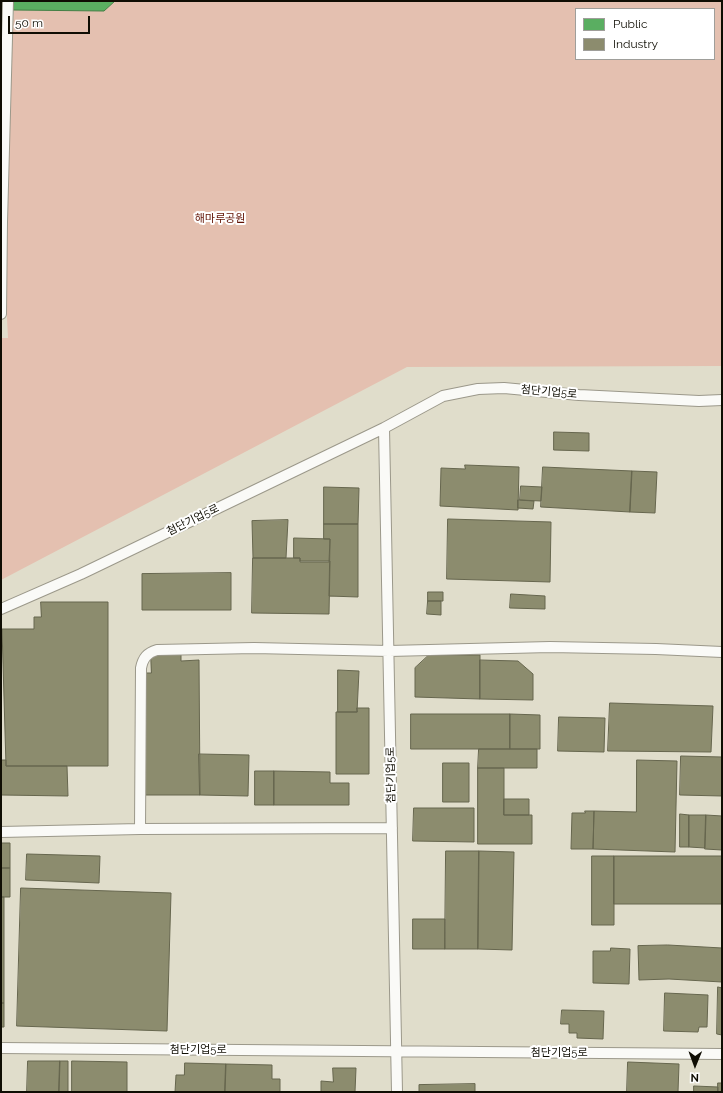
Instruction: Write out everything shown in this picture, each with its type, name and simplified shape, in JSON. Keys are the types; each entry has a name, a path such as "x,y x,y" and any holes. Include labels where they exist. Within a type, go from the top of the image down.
{"street":[{"path":"1,314 1,222 8,1"},
{"name":"첨단기업5로","path":"1,609 81,574 384,428 443,396 478,389 504,388 579,395 699,401 722,400"},
{"name":"첨단기업5로","path":"384,428 397,1092"},
{"path":"140,829 142,661 152,652 163,650 254,648 389,651 550,647 722,652"},
{"path":"1,832 140,829 392,828"},
{"name":"첨단기업5로","path":"1,1048 722,1054"}],"green space":[{"name":"해마루공원","path":"116,1 722,1 722,366 407,367 1,580 1,338 8,338 2,222 14,10 104,11"}],"building: Public":[{"path":"14,1 115,1 104,11 13,10"}],"building: Industry":[{"path":"554,432 589,433 589,451 554,450"},
{"path":"465,465 519,467 518,510 440,506 441,468 465,469"},
{"path":"543,467 632,471 630,512 541,507"},
{"path":"632,471 657,472 655,513 630,512"},
{"path":"521,486 542,487 541,501 520,500"},
{"path":"324,487 359,488 358,524 324,524"},
{"path":"518,500 534,501 533,509 518,508"},
{"path":"448,519 551,522 550,582 447,579"},
{"path":"288,520 286,558 253,558 252,521"},
{"path":"324,524 358,524 358,597 329,596 330,539 324,539"},
{"path":"294,538 330,539 329,562 300,562 300,558 294,558"},
{"path":"253,558 300,558 300,561 330,561 329,614 252,613"},
{"path":"231,573 231,610 142,610 142,574"},
{"path":"428,592 443,592 443,601 428,601"},
{"path":"511,594 545,596 545,609 510,608"},
{"path":"428,601 441,601 441,615 427,614"},
{"path":"41,602 108,602 108,766 6,766 2,629 34,629 34,617 41,617"},
{"path":"151,654 181,654 181,661 199,660 200,795 144,795 144,673 151,673"},
{"path":"429,655 480,655 480,699 415,697 415,668"},
{"path":"480,660 518,661 533,674 533,700 480,699"},
{"path":"338,670 359,671 357,712 338,712"},
{"path":"610,703 713,706 711,752 608,751"},
{"path":"357,708 369,708 369,774 336,774 336,712 357,712"},
{"path":"411,714 510,714 510,749 411,749"},
{"path":"510,714 540,715 540,749 510,749"},
{"path":"559,717 605,718 604,752 558,751"},
{"path":"479,749 537,749 537,768 478,768"},
{"path":"199,754 249,755 248,796 200,795"},
{"path":"681,756 722,757 722,796 680,795"},
{"path":"1,760 6,760 6,766 67,766 68,796 1,795"},
{"path":"637,760 677,761 675,852 593,849 594,811 636,812"},
{"path":"443,763 469,763 469,802 443,802"},
{"path":"478,768 504,768 504,815 532,815 532,844 478,844"},
{"path":"255,771 274,771 274,805 255,805"},
{"path":"274,771 330,772 330,783 349,783 349,805 274,805"},
{"path":"504,799 529,799 529,815 504,815"},
{"path":"414,808 474,808 474,842 413,841"},
{"path":"585,811 594,811 593,849 571,849 572,813 585,813"},
{"path":"680,814 689,815 689,847 680,847"},
{"path":"689,815 706,815 705,848 689,847"},
{"path":"706,815 722,816 722,850 705,849"},
{"path":"1,843 10,843 10,868 1,868"},
{"path":"446,851 479,851 478,949 445,949"},
{"path":"479,851 514,852 512,950 478,949"},
{"path":"27,854 100,856 99,883 26,880"},
{"path":"592,856 614,856 614,925 592,925"},
{"path":"614,856 722,856 722,904 614,904"},
{"path":"1,868 10,868 10,897 1,897"},
{"path":"21,888 171,893 167,1031 17,1026"},
{"path":"1,897 4,897 4,1003 1,1003"},
{"path":"413,919 445,919 445,949 413,949"},
{"path":"668,945 722,948 722,982 669,979 639,980 638,946"},
{"path":"611,948 630,949 629,984 593,983 593,951 610,951"},
{"path":"718,987 722,988 722,1035 717,1034"},
{"path":"665,993 708,995 707,1027 699,1027 698,1032 664,1031"},
{"path":"1,1003 4,1003 4,1027 1,1027"},
{"path":"562,1010 604,1011 603,1039 577,1038 577,1033 569,1033 569,1024 561,1024"},
{"path":"28,1061 60,1061 59,1092 27,1092"},
{"path":"60,1061 68,1061 68,1092 59,1092"},
{"path":"72,1061 127,1062 127,1092 72,1092"},
{"path":"628,1062 679,1064 678,1092 627,1092"},
{"path":"185,1063 226,1064 225,1092 175,1092 176,1075 184,1075"},
{"path":"226,1064 272,1065 272,1079 280,1079 280,1092 225,1092"},
{"path":"333,1068 356,1068 355,1092 321,1092 321,1081 333,1082"},
{"path":"718,1083 722,1083 722,1092 718,1092"},
{"path":"475,1084 475,1092 419,1092 419,1085"},
{"path":"694,1086 718,1087 718,1092 694,1092"}]}
